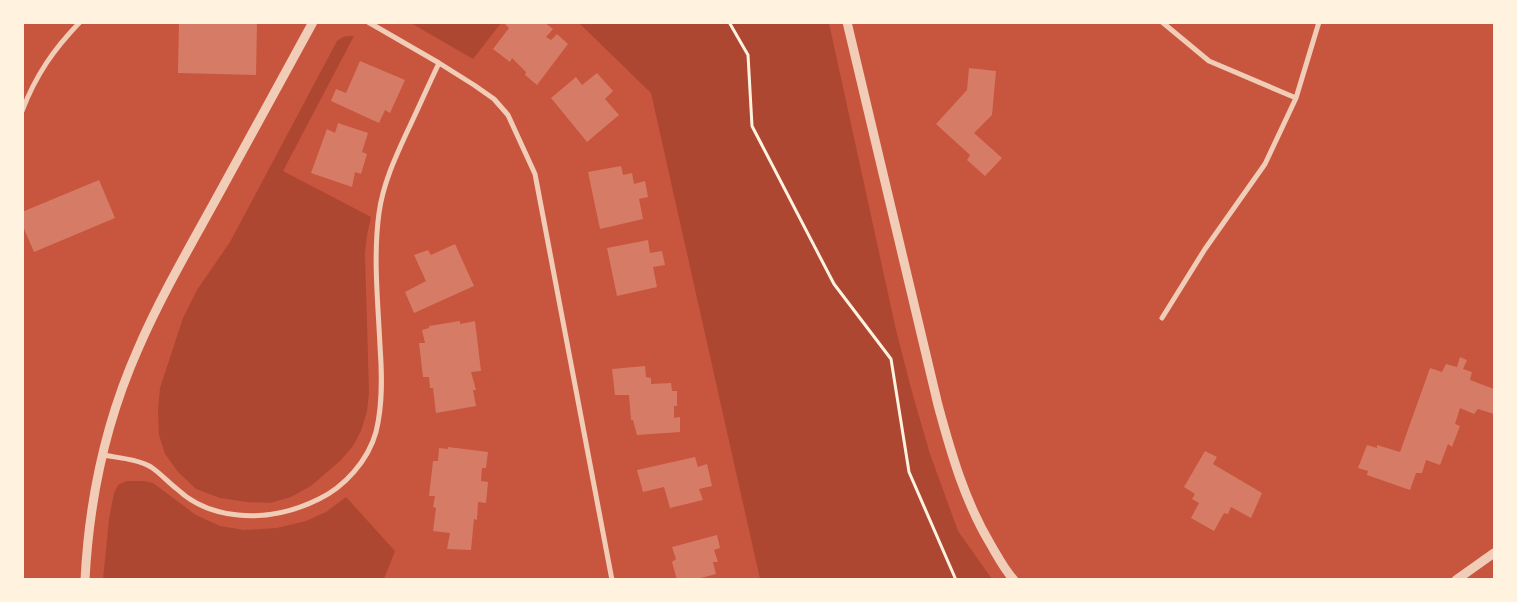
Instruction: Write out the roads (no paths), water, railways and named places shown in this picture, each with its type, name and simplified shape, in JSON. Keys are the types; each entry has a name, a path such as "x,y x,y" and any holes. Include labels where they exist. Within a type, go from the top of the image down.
{"street":[{"path":"22,111 29,93 45,64 60,42 80,22"},
{"path":"85,580 92,511 103,455 137,351 166,290 313,22"},
{"path":"368,22 439,63 494,99 508,114 535,174 612,580"},
{"path":"847,22 938,405 950,447 963,486 980,526 1005,570 1014,580"},
{"path":"1162,22 1209,61 1296,98"},
{"path":"1162,318 1205,249 1265,164 1296,98 1319,22"},
{"path":"103,455 140,462 150,467 198,505 222,513 248,516 274,515 308,504 340,486 354,471 367,453 376,433 379,414 382,376 377,244 379,211 391,168 439,63"},
{"path":"1456,580 1494,553"}]}
